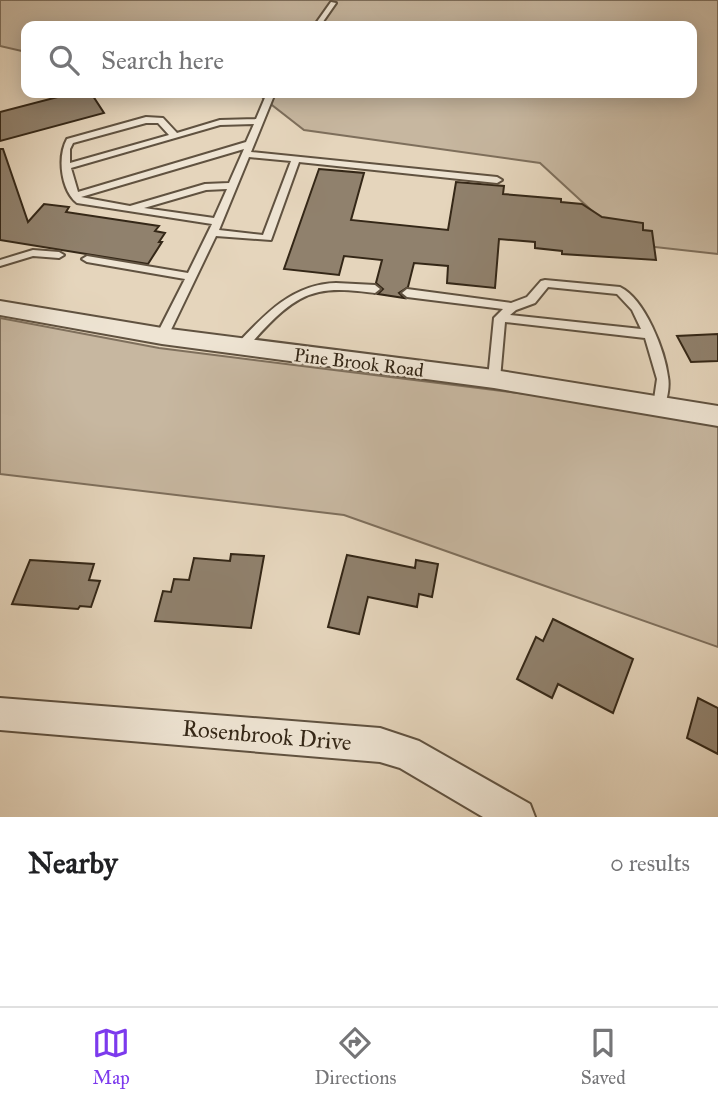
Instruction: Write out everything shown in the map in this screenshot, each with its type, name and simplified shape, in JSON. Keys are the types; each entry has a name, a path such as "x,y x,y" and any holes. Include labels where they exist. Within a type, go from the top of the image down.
{"street":[{"name":"Pine Brook Road","path":"0,308 162,336 494,379 718,416"},
{"name":"Rosenbrook Drive","path":"0,714 380,745 407,753 517,817"}],"lane":[{"path":"321,21 333,4"},
{"path":"162,336 218,222 269,98"},
{"path":"175,136 160,120 146,120 70,141 66,149 66,167 74,196 80,201 218,222"},
{"path":"66,167 220,123 258,121"},
{"path":"74,196 248,149 296,159 497,180"},
{"path":"213,233 267,239 296,159"},
{"path":"129,209 205,187 234,186"},
{"path":"0,263 33,253 59,255"},
{"path":"87,259 191,277"},
{"path":"494,379 500,318 512,307 531,300 545,283 620,291 636,308 649,334 663,379 659,405"},
{"path":"241,347 270,315 312,289 375,289"},
{"path":"407,293 512,307"},
{"path":"500,318 649,334"}],"shaded area":[{"path":"0,0 718,0 718,254 628,244 540,163 304,130 263,98 697,98 697,21 21,21 21,51 0,46"},
{"path":"0,318 159,348 718,418 718,647 344,515 0,474"}],"building":[{"path":"54,98 94,98 104,113 0,141 0,112"},
{"path":"0,149 3,149 28,222 44,204 69,207 66,212 159,226 155,231 165,233 148,264 0,240"},
{"path":"319,169 364,173 351,220 448,230 456,182 504,186 503,194 561,199 561,202 582,204 602,217 643,223 643,230 652,231 656,260 562,254 562,251 535,248 535,242 499,239 495,288 447,283 448,266 414,263 408,287 399,293 404,298 378,294 383,289 376,283 382,260 344,256 339,275 284,269"},
{"path":"718,334 718,361 691,362 677,336"},
{"path":"231,554 264,556 251,628 155,621 163,591 171,592 174,579 189,580 194,558 230,561"},
{"path":"347,555 415,568 416,560 438,564 432,597 419,594 417,607 368,597 359,634 328,627"},
{"path":"30,560 94,564 89,580 100,581 91,607 80,606 78,609 12,604"},
{"path":"553,619 633,659 613,713 558,684 552,698 517,679 536,637 543,641"},
{"path":"698,698 718,708 718,754 687,738"}]}
